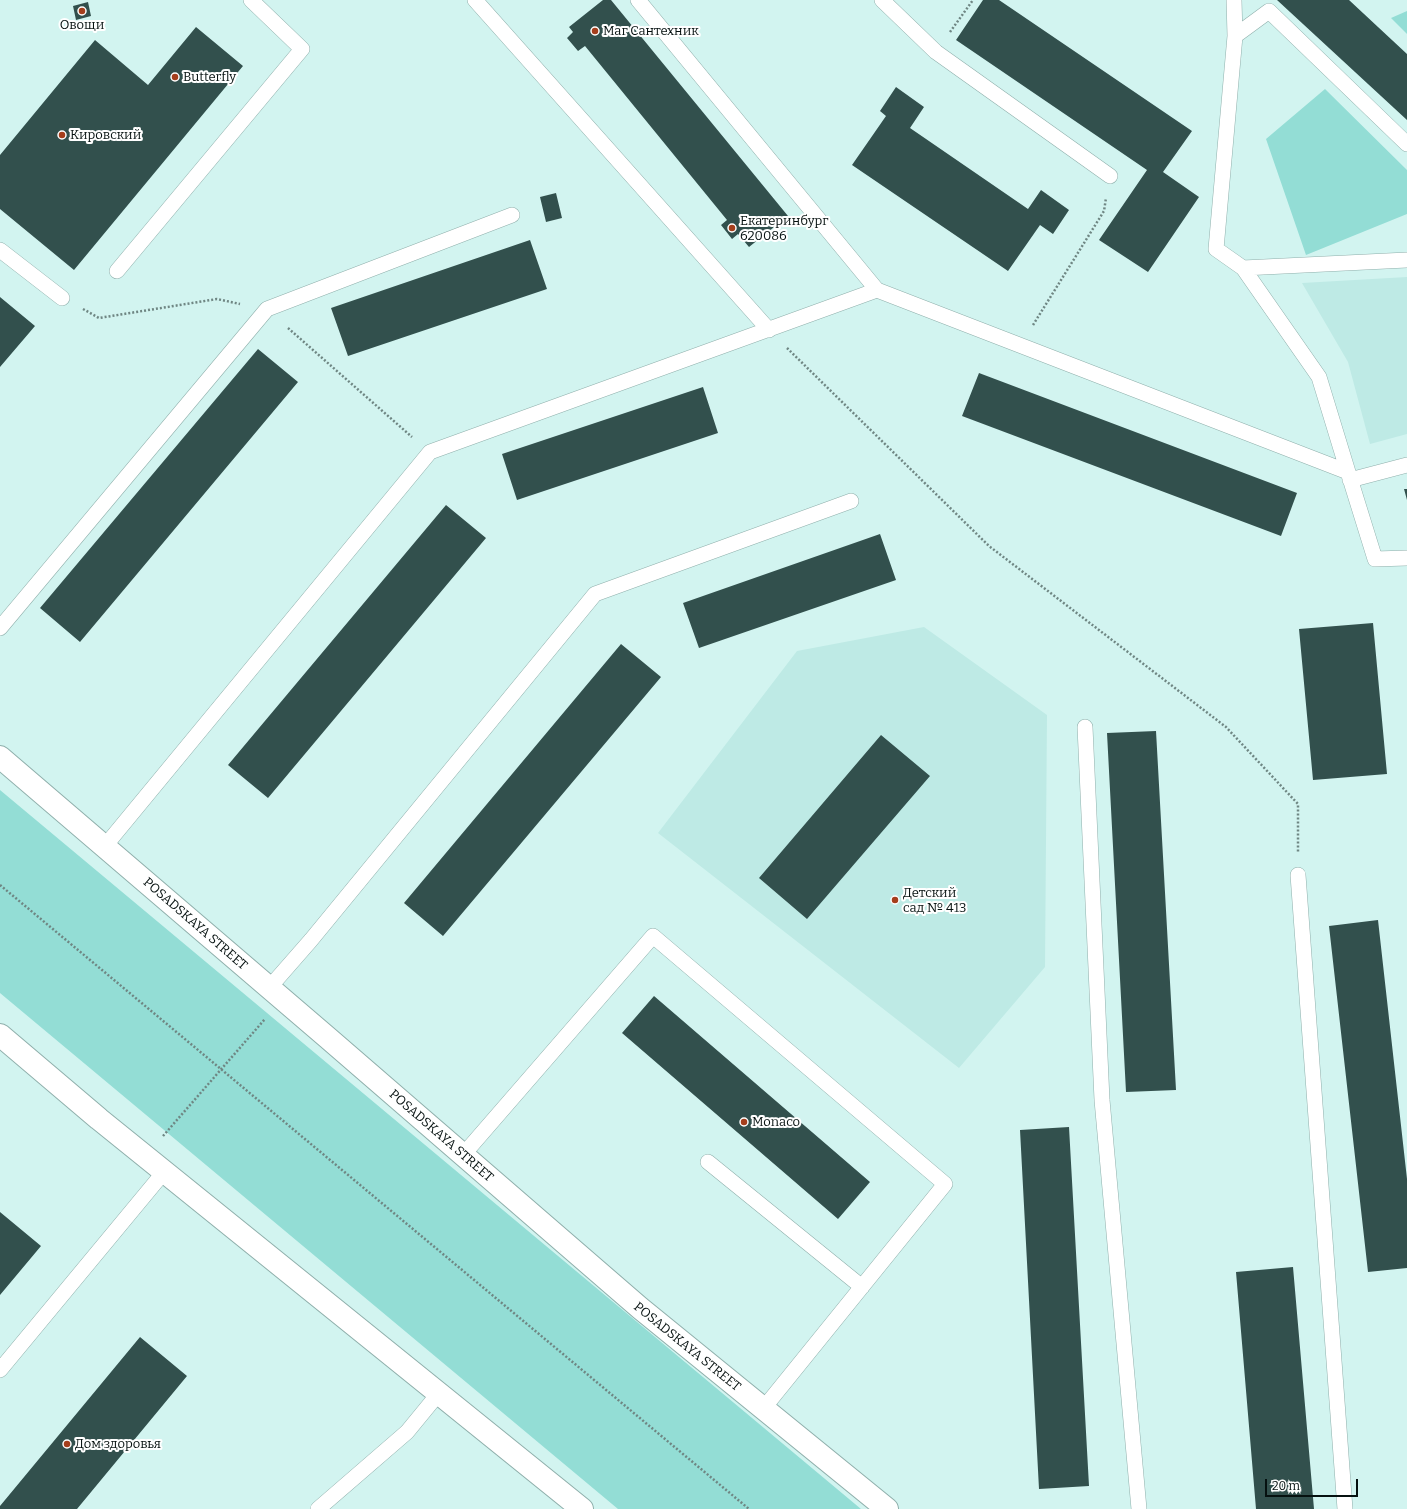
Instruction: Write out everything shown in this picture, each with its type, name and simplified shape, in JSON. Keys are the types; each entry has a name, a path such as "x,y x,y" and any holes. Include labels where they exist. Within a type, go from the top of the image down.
{"street":[{"name":"POSADSKAYA STREET","path":"0,757 640,1308 887,1509"},
{"path":"0,1035 164,1172 582,1509"}],"lane":[{"path":"118,271 302,48 251,0"},
{"path":"475,0 769,330"},
{"path":"638,0 877,290 1349,476 1407,465"},
{"path":"882,0 936,52 1110,176"},
{"path":"1234,0 1236,36 1216,249 1243,268 1319,377 1375,559 1407,558"},
{"path":"1236,36 1268,10 1407,144"},
{"path":"0,628 266,309 512,215"},
{"path":"0,250 62,298"},
{"path":"1243,268 1407,260"},
{"path":"105,846 430,452 877,290"},
{"path":"276,994 316,934 595,594 851,501"},
{"path":"1086,727 1102,1100 1139,1509"},
{"path":"1298,875 1345,1509"},
{"path":"462,1155 653,936 945,1184 763,1409"},
{"path":"708,1162 862,1287"},
{"path":"0,1370 164,1172"},
{"path":"318,1509 407,1432 439,1393"}],"path":[{"path":"936,52 973,0"},
{"path":"1021,346 1104,211 1110,176"},
{"path":"62,298 99,318 217,299 266,309 430,452"},
{"path":"769,330 989,546 1226,728 1298,804 1298,875"},
{"path":"0,885 749,1509"},
{"path":"146,1156 221,1070 276,994"}],"shaded area":[{"path":"1407,11 1407,34 1391,18"},
{"path":"1325,89 1407,170 1407,214 1306,255 1266,139"},
{"path":"1407,277 1407,434 1370,444 1348,362 1302,283"},
{"name":"Детский сад № 413","path":"924,627 1047,715 1045,967 959,1068 658,833 797,651"},
{"path":"0,790 861,1509 618,1509 0,993"}],"building":[{"path":"603,0 611,0 788,216 749,247 738,234 732,239 721,225 727,220 585,46 578,51 567,38 573,32 569,27"},
{"path":"983,0 999,0 1192,131 1163,172 1199,197 1148,272 1099,240 1147,170 956,40"},
{"path":"1277,0 1349,0 1407,54 1407,120"},
{"name":"Овощи","path":"88,2 91,16 76,20 73,6"},
{"path":"196,27 243,66 74,270 0,209 0,155 95,40 148,85"},
{"path":"896,87 924,107 910,128 1028,209 1041,190 1069,210 1053,234 1040,225 1008,271 852,165 886,116 880,111"},
{"path":"556,193 562,218 546,222 540,197"},
{"path":"530,240 547,289 348,356 331,308"},
{"path":"0,297 35,326 0,367"},
{"path":"258,349 298,382 80,642 40,608"},
{"path":"979,373 1297,493 1281,536 962,416"},
{"path":"703,387 718,433 517,500 502,454"},
{"path":"1404,489 1407,489 1407,500"},
{"path":"446,505 486,538 268,798 228,765"},
{"path":"880,534 896,580 699,648 683,603"},
{"path":"1373,623 1387,774 1313,780 1299,629"},
{"path":"621,644 661,677 443,936 404,903"},
{"path":"1156,731 1176,1090 1126,1092 1107,733"},
{"path":"881,735 930,776 807,919 759,878"},
{"path":"1378,920 1407,1179 1407,1268 1368,1272 1329,926"},
{"path":"654,996 870,1182 838,1219 622,1033"},
{"path":"1069,1127 1089,1486 1039,1489 1020,1130"},
{"path":"0,1212 41,1246 0,1295"},
{"path":"1293,1267 1314,1509 1256,1509 1236,1272"},
{"path":"140,1337 187,1376 77,1509 0,1509 0,1506"}],"place":[{"name":"Овощи","path":"82,11"},
{"name":"Маг Сантехник","path":"595,31"},
{"name":"Butterfly","path":"175,77"},
{"name":"Кировский","path":"62,135"},
{"name":"Екатеринбург 620086","path":"732,228"},
{"name":"Детский сад № 413","path":"895,900"},
{"name":"Monaco","path":"744,1122"},
{"name":"Дом здоровья","path":"67,1444"}]}
